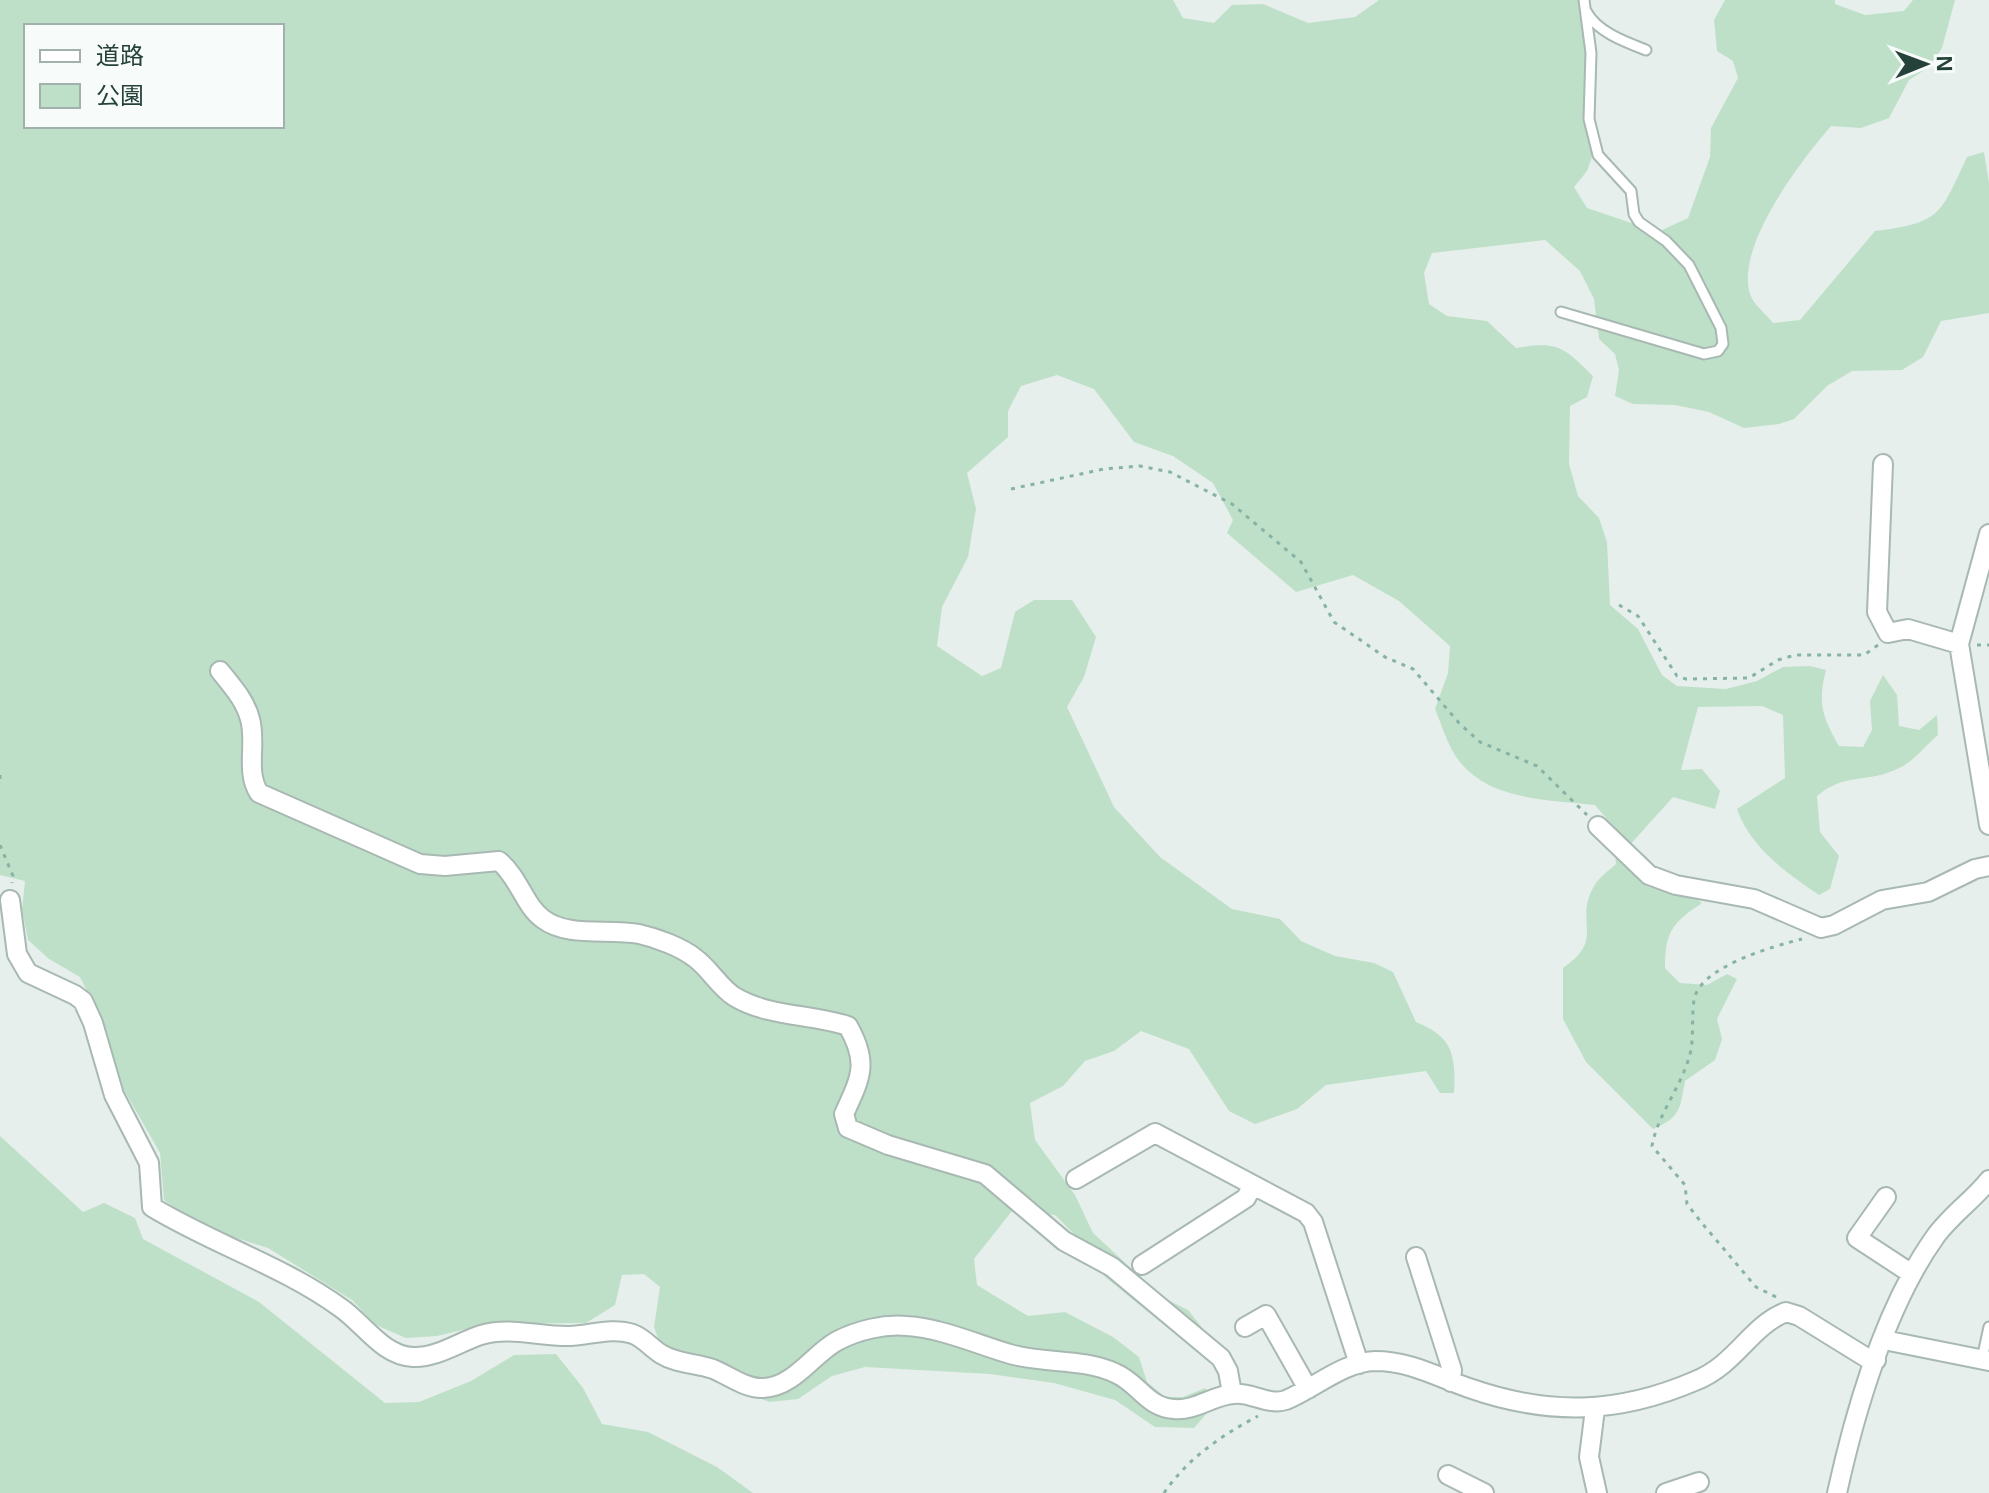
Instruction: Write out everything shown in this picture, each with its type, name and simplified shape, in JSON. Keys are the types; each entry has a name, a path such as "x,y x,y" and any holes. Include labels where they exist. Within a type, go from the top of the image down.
{"street":[{"path":"1883,464 1877,612 1888,633 1908,629 1959,644"},
{"path":"1989,534 1959,644 1989,825"},
{"path":"220,671 239,694 251,721 252,783 259,793 420,864 445,866 499,861 515,875 533,909 545,920 562,928 640,934 696,959 733,996 761,1008 821,1017 848,1026 862,1059 860,1079 844,1114 848,1128 888,1145 985,1174 1064,1241 1112,1267 1221,1358 1228,1371 1232,1393"},
{"path":"1598,826 1649,875 1676,885 1754,899 1816,926 1834,925 1882,900 1928,892 1989,866"},
{"path":"10,900 17,954 28,973 83,1001 93,1023 114,1095 149,1163 152,1207 191,1231 292,1278 340,1306 386,1348 409,1357 427,1356 484,1334 570,1336 614,1331 633,1334 674,1360 709,1367 763,1388 782,1382 836,1341 873,1328 898,1325 927,1327 961,1340 1037,1360 1096,1366 1134,1383 1156,1406 1177,1410 1232,1393 1279,1403 1359,1364 1376,1361 1423,1368 1451,1382 1513,1401 1595,1409 1617,1408 1698,1381 1720,1369 1772,1318 1786,1312 1799,1316 1876,1360"},
{"path":"1076,1179 1155,1133 1306,1213 1313,1222 1359,1364"},
{"path":"1837,1493 1876,1360 1912,1274 1936,1235 1989,1180"},
{"path":"1142,1265 1246,1198 1252,1186"},
{"path":"1886,1197 1857,1238 1912,1274"},
{"path":"1416,1257 1452,1370 1451,1382"},
{"path":"1245,1327 1266,1315 1308,1389"},
{"path":"1884,1340 1985,1360"},
{"path":"1595,1409 1589,1457 1597,1493"},
{"path":"1448,1475 1484,1493"},
{"path":"1666,1493 1699,1482"}],"lane":[{"path":"1583,2 1590,18 1603,29 1624,42 1646,50"},
{"path":"1561,312 1704,354 1718,351 1723,344 1721,328 1689,265 1666,241 1639,222 1634,214 1631,191 1598,155 1589,119 1591,53 1583,2"},
{"path":"1985,1360 1989,1327"}],"path":[{"path":"1011,489 1104,469 1140,466 1170,472 1232,504 1301,562 1334,622 1385,657 1413,669 1459,723 1480,742 1537,766 1598,826"},
{"path":"1619,605 1638,616 1677,676 1686,679 1749,678 1778,660 1795,655 1864,655 1888,633"},
{"path":"0,845 13,876 10,900"},
{"path":"1786,1312 1779,1299 1756,1287 1701,1222 1687,1204 1685,1185 1652,1146 1690,1058 1694,997 1702,983 1725,968 1770,947 1806,938 1816,926"},
{"path":"1164,1493 1182,1467 1217,1443 1231,1428 1279,1403"}],"green space":[{"path":"0,0 1173,0 1183,18 1214,23 1232,5 1263,4 1308,23 1355,17 1379,0 1582,0 1593,154 1587,171 1574,187 1587,208 1658,232 1688,218 1710,157 1711,128 1738,78 1733,61 1717,51 1714,20 1725,0 1835,0 1835,4 1865,15 1904,11 1913,0 1955,0 1942,48 1929,67 1909,80 1889,118 1861,128 1831,126 1804,160 1761,229 1748,274 1752,298 1773,323 1800,320 1875,231 1914,224 1936,212 1951,191 1967,157 1984,152 1989,183 1989,313 1941,321 1923,357 1902,370 1852,371 1827,386 1794,419 1744,428 1709,412 1675,405 1633,404 1615,396 1619,370 1615,354 1599,339 1594,299 1580,271 1545,240 1432,253 1424,273 1429,304 1447,316 1487,321 1516,348 1542,345 1559,348 1593,376 1587,397 1570,406 1569,464 1578,496 1599,518 1607,542 1610,605 1638,629 1662,675 1677,686 1726,689 1757,681 1783,667 1810,666 1826,670 1823,710 1839,746 1863,747 1872,730 1870,701 1883,675 1897,695 1899,726 1919,730 1937,715 1938,735 1904,765 1888,773 1837,784 1817,796 1820,832 1839,856 1830,889 1819,895 1782,868 1760,847 1737,809 1785,778 1783,715 1762,706 1698,707 1681,770 1702,769 1720,791 1715,809 1673,797 1628,847 1702,903 1672,930 1665,968 1680,983 1707,985 1727,974 1737,979 1717,1019 1722,1039 1715,1060 1685,1081 1678,1111 1662,1125 1653,1129 1586,1062 1563,1019 1563,968 1583,948 1587,930 1586,911 1593,888 1616,864 1613,826 1595,805 1515,794 1479,779 1464,767 1452,750 1435,709 1448,673 1450,646 1399,601 1353,575 1296,592 1227,533 1233,520 1213,483 1173,456 1134,442 1094,389 1057,375 1021,386 1008,411 1008,437 967,473 976,509 968,557 942,607 937,646 982,676 1001,668 1015,612 1034,600 1072,600 1096,637 1084,677 1067,707 1114,807 1160,857 1232,909 1280,919 1301,941 1335,956 1374,963 1393,972 1416,1022 1438,1034 1453,1058 1454,1093 1440,1093 1426,1071 1326,1085 1297,1109 1255,1124 1229,1111 1189,1049 1141,1031 1114,1051 1085,1061 1063,1086 1030,1103 1035,1140 1075,1195 1093,1233 1162,1297 1188,1310 1224,1355 1208,1361 1104,1276 1081,1241 1055,1215 1012,1211 974,1259 977,1285 1028,1316 1065,1312 1113,1337 1139,1357 1147,1382 1165,1397 1183,1397 1205,1388 1213,1406 1194,1428 1155,1427 1115,1400 1054,1383 990,1374 865,1367 832,1376 798,1399 769,1402 716,1380 660,1344 654,1327 660,1287 644,1274 622,1275 615,1305 586,1323 488,1324 437,1336 406,1338 376,1325 352,1300 268,1248 204,1228 164,1200 160,1153 120,1083 107,1032 80,977 49,959 28,940 22,910 25,881 0,875"},
{"path":"0,1136 83,1212 104,1203 135,1218 143,1239 259,1302 385,1403 419,1402 471,1381 514,1355 556,1354 583,1388 602,1424 648,1432 717,1467 753,1493 0,1493"}]}
